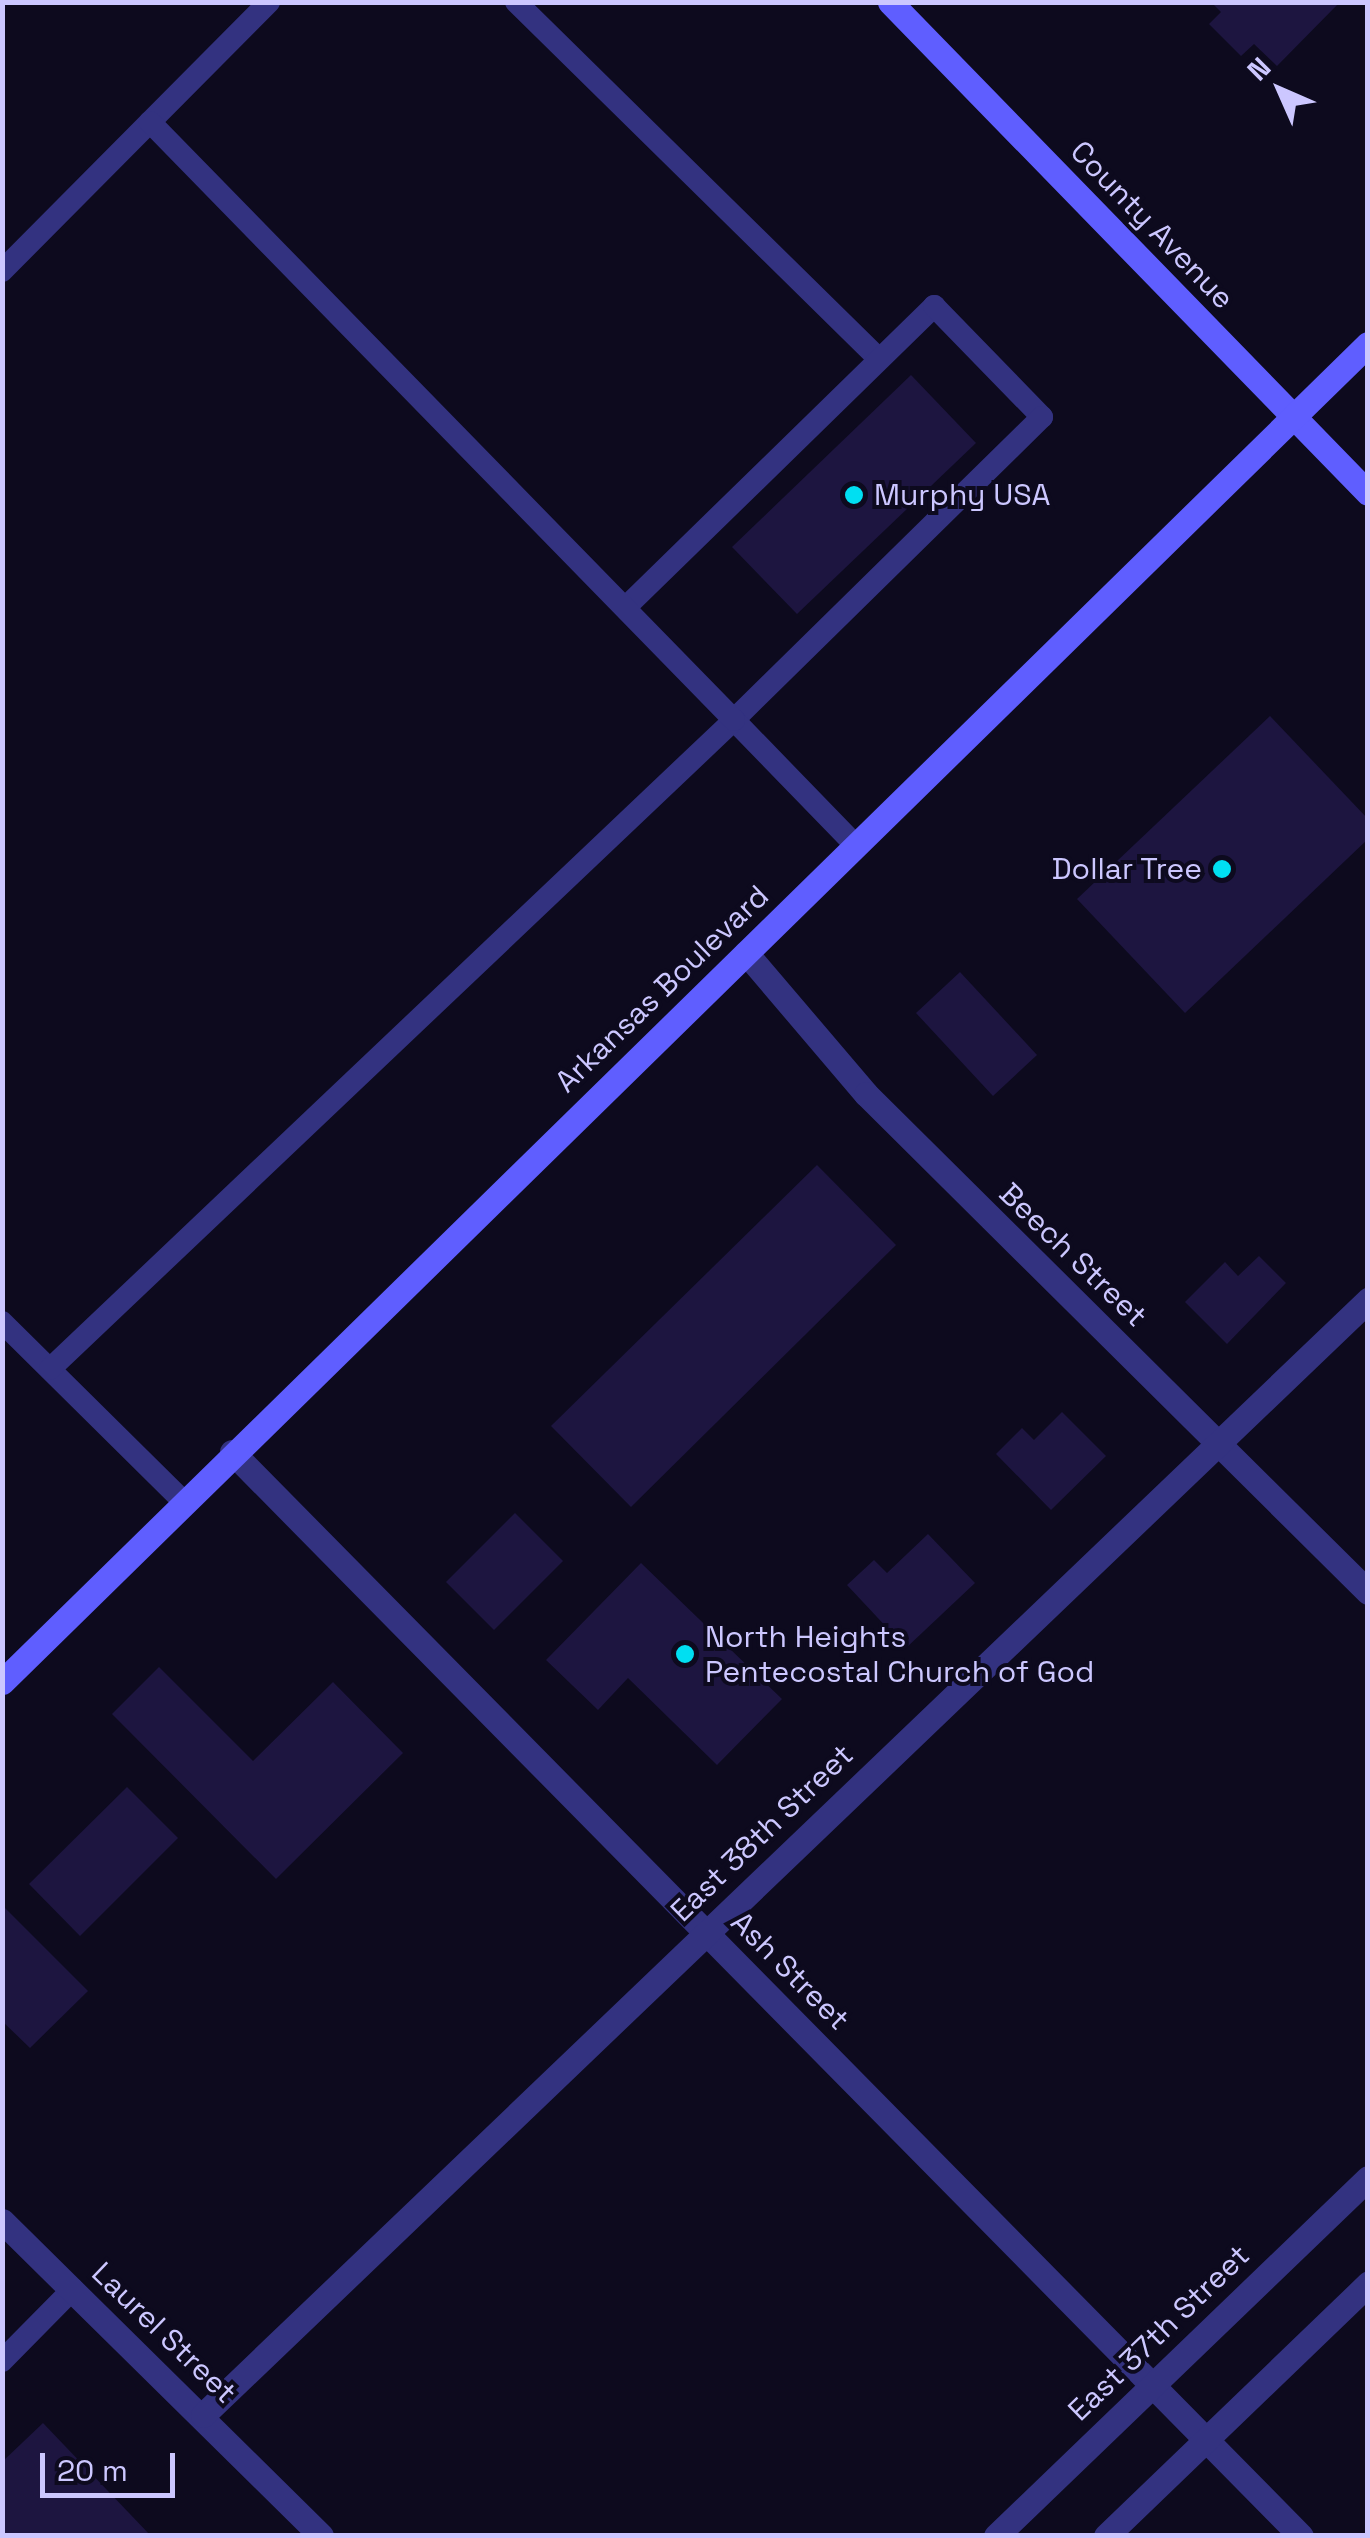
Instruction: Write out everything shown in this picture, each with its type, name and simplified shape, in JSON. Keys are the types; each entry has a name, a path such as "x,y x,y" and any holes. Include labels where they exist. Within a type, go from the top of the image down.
{"main road":[{"name":"County Avenue","path":"890,2 1368,493"},
{"name":"Arkansas Boulevard","path":"2,1682 232,1452 1368,344"}],"street":[{"name":"Beech Street","path":"746,953 866,1094 1368,1592"},
{"name":"East 38th Street","path":"203,2415 1368,1300"},
{"name":"Ash Street","path":"232,1452 1301,2536"},
{"name":"East 37th Street","path":"996,2536 1368,2178"},
{"name":"Laurel Street","path":"2,2221 203,2415 321,2536"},
{"path":"1106,2536 1368,2284"}],"lane":[{"path":"2,270 270,2"},
{"path":"516,2 879,359"},
{"path":"150,122 856,846"},
{"path":"50,1369 734,720 1042,417 934,306 626,607"},
{"path":"2,1322 183,1501"},
{"path":"2,2361 73,2289"}],"building":[{"path":"1211,2 1340,2 1277,66 1254,44 1241,56 1209,24 1221,12"},
{"name":"Murphy USA","path":"911,375 976,443 797,614 732,547"},
{"name":"Dollar Tree","path":"1270,716 1368,819 1368,839 1185,1013 1077,899"},
{"path":"960,972 1037,1055 993,1096 916,1013"},
{"path":"817,1165 896,1245 631,1507 551,1426"},
{"path":"1259,1256 1286,1283 1227,1344 1185,1302 1225,1262 1238,1276"},
{"path":"1062,1412 1106,1456 1051,1510 996,1454 1022,1428 1034,1440"},
{"path":"515,1513 563,1561 494,1630 446,1582"},
{"path":"928,1534 975,1583 906,1648 847,1585 874,1560 887,1573"},
{"path":"641,1563 782,1699 717,1765 628,1678 598,1710 546,1660"},
{"path":"159,1667 253,1761 333,1682 403,1753 276,1879 112,1714"},
{"path":"127,1787 178,1838 80,1936 29,1884"},
{"path":"2,1905 88,1991 30,2048 2,2021"},
{"path":"43,2423 151,2536 2,2536 2,2462"}],"place":[{"name":"Murphy USA","path":"854,495"},
{"name":"Dollar Tree","path":"1222,869"},
{"name":"North Heights Pentecostal Church of God","path":"685,1654"}]}
